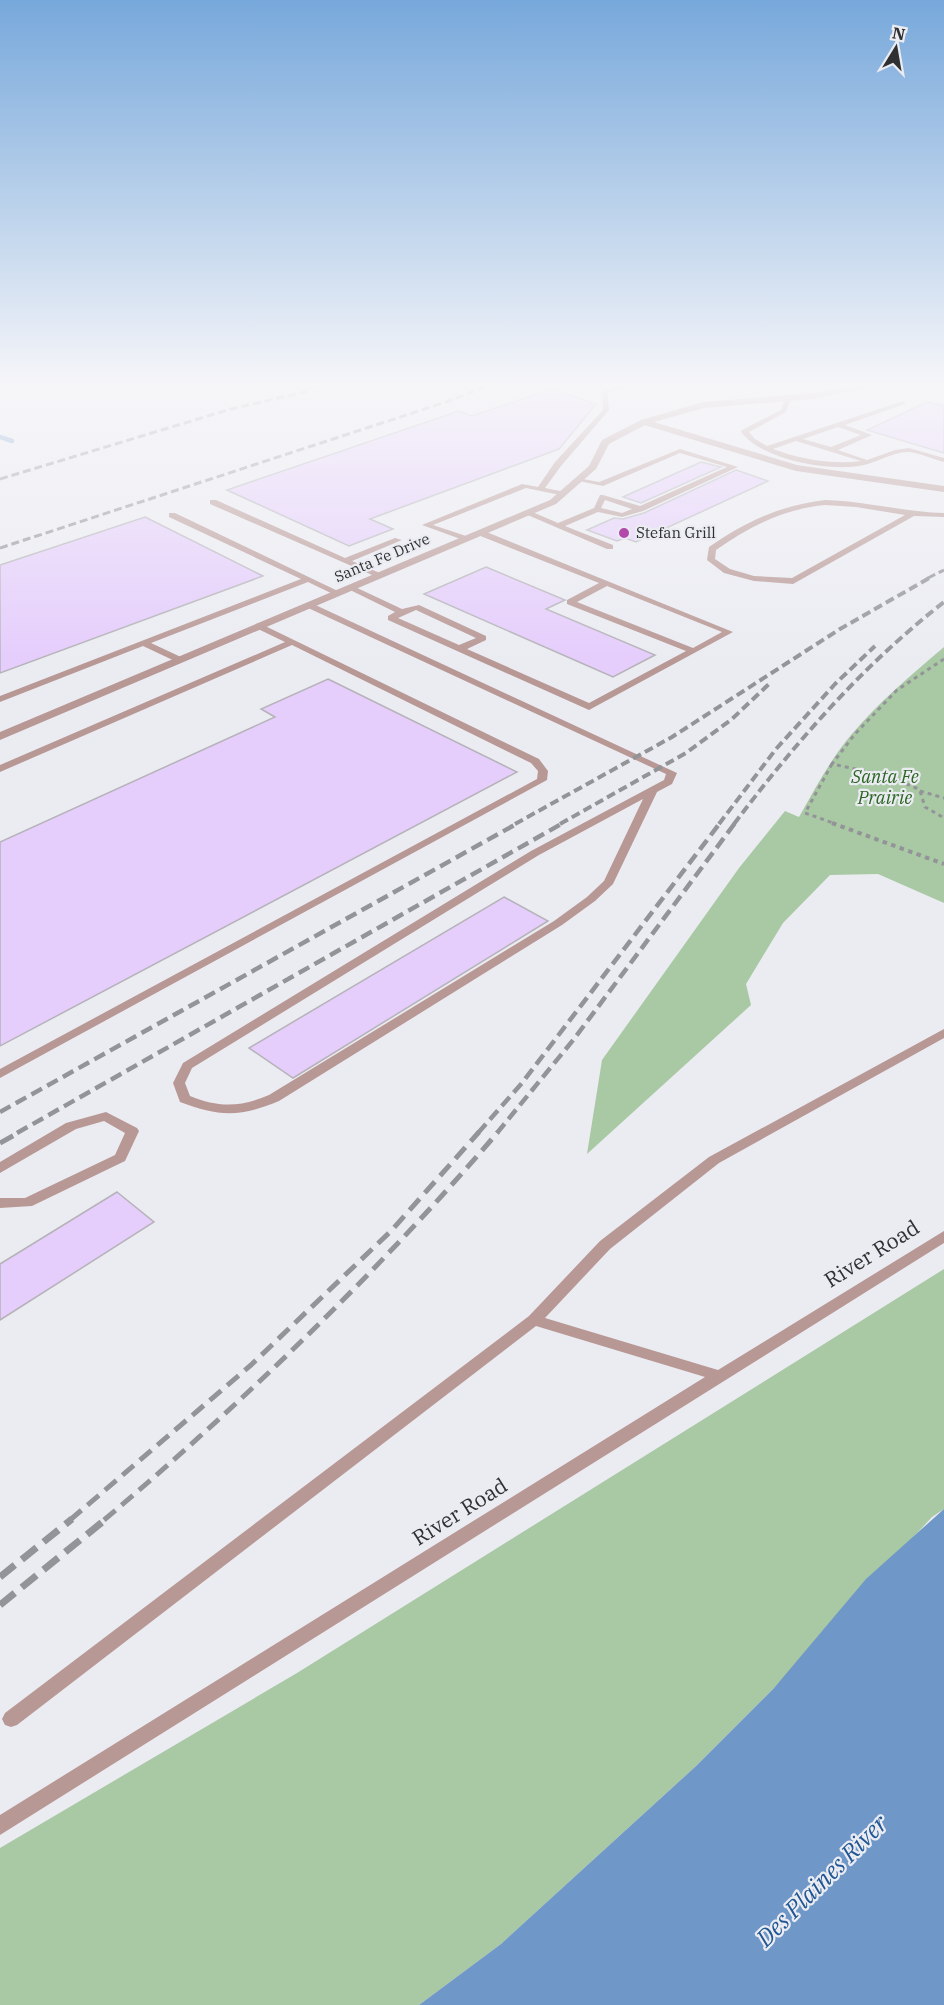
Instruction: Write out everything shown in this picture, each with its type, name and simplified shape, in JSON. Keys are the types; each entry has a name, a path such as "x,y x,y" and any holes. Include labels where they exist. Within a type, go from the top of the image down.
{"street":[{"name":"Santa Fe Drive","path":"0,736 553,502 584,475"},
{"path":"844,475 944,489"}],"lane":[{"path":"540,489 550,475"},
{"path":"578,480 600,484 623,475"},
{"path":"558,526 597,509 622,515 717,475"},
{"path":"597,509 603,497 600,484"},
{"path":"466,539 426,525 525,486 562,494"},
{"path":"603,497 640,509"},
{"path":"213,502 379,576"},
{"path":"913,513 793,582 745,576 727,571 711,560 712,549 732,534 790,506 821,502 844,503 944,515"},
{"path":"527,513 610,547"},
{"path":"172,515 338,593"},
{"path":"459,649 483,638 416,607 392,618 459,649 589,707 729,632 481,533"},
{"path":"345,561 398,540"},
{"path":"0,699 308,579"},
{"path":"606,583 570,602 693,651"},
{"path":"350,588 402,612"},
{"path":"309,605 672,774 668,782 653,790 535,853 187,1066 179,1083 185,1099 222,1112 250,1108 274,1098 558,923 609,882 653,790"},
{"path":"0,1074 542,780 543,771 535,761 260,626"},
{"path":"0,769 292,642"},
{"path":"143,643 180,660"},
{"path":"11,1719 534,1320 605,1245 714,1160 944,1033"},
{"path":"0,1168 70,1126 106,1116 132,1131 120,1158 27,1203 0,1203"},
{"name":"River Road","path":"0,1826 944,1236"},
{"path":"534,1320 720,1376"}],"path":[{"path":"944,659 897,690 855,734 832,764 806,813 944,864"},
{"path":"832,764 888,776 920,791 944,798"},
{"path":"920,791 925,807 944,818"}],"green space":[{"name":"Santa Fe Prairie","path":"944,647 944,903 878,874 830,875 783,923 746,984 751,1005 587,1154 602,1060 739,868 785,811 799,817 851,735 907,678"},
{"path":"944,1269 944,1509 932,1517 774,1688 695,1767 501,1944 419,2005 0,2005 0,1848 297,1673"}],"water":[{"name":"Des Plaines River","path":"944,1509 944,2005 419,2005 501,1944 695,1767 774,1688 866,1579"}],"building":[{"path":"272,475 490,475 370,519 393,529 349,546 227,490"},
{"path":"673,475 704,475 641,503 623,497"},
{"path":"726,475 749,475 768,481 636,542 625,538 617,541 587,530 614,518 623,519 644,513"},
{"path":"145,517 263,576 0,673 0,565"},
{"path":"486,567 565,600 546,609 655,655 613,677 424,594"},
{"path":"328,679 517,772 0,1046 0,842 275,717 261,709"},
{"path":"504,897 548,921 293,1078 249,1048"},
{"path":"117,1192 154,1222 0,1320 0,1264"}],"railway":[{"path":"0,479 15,475"},
{"path":"0,548 224,475"},
{"path":"928,578 944,570"},
{"path":"515,824 672,737 840,629 931,577"},
{"path":"734,824 781,764 832,706 885,652 944,602"},
{"path":"719,824 776,749 835,684 875,646"},
{"path":"560,824 686,753 732,719 769,684"},
{"path":"0,1112 518,823"},
{"path":"17,1133 563,823"},
{"path":"478,1133 522,1083 720,823"},
{"path":"497,1133 574,1039 735,823"},
{"path":"0,1143 20,1132"},
{"path":"70,1520 251,1365 391,1231 479,1132"},
{"path":"104,1520 208,1429 309,1334 406,1235 498,1132"},
{"path":"0,1577 72,1519"},
{"path":"0,1605 106,1519"}],"place":[{"name":"Stefan Grill","path":"624,533"}]}
